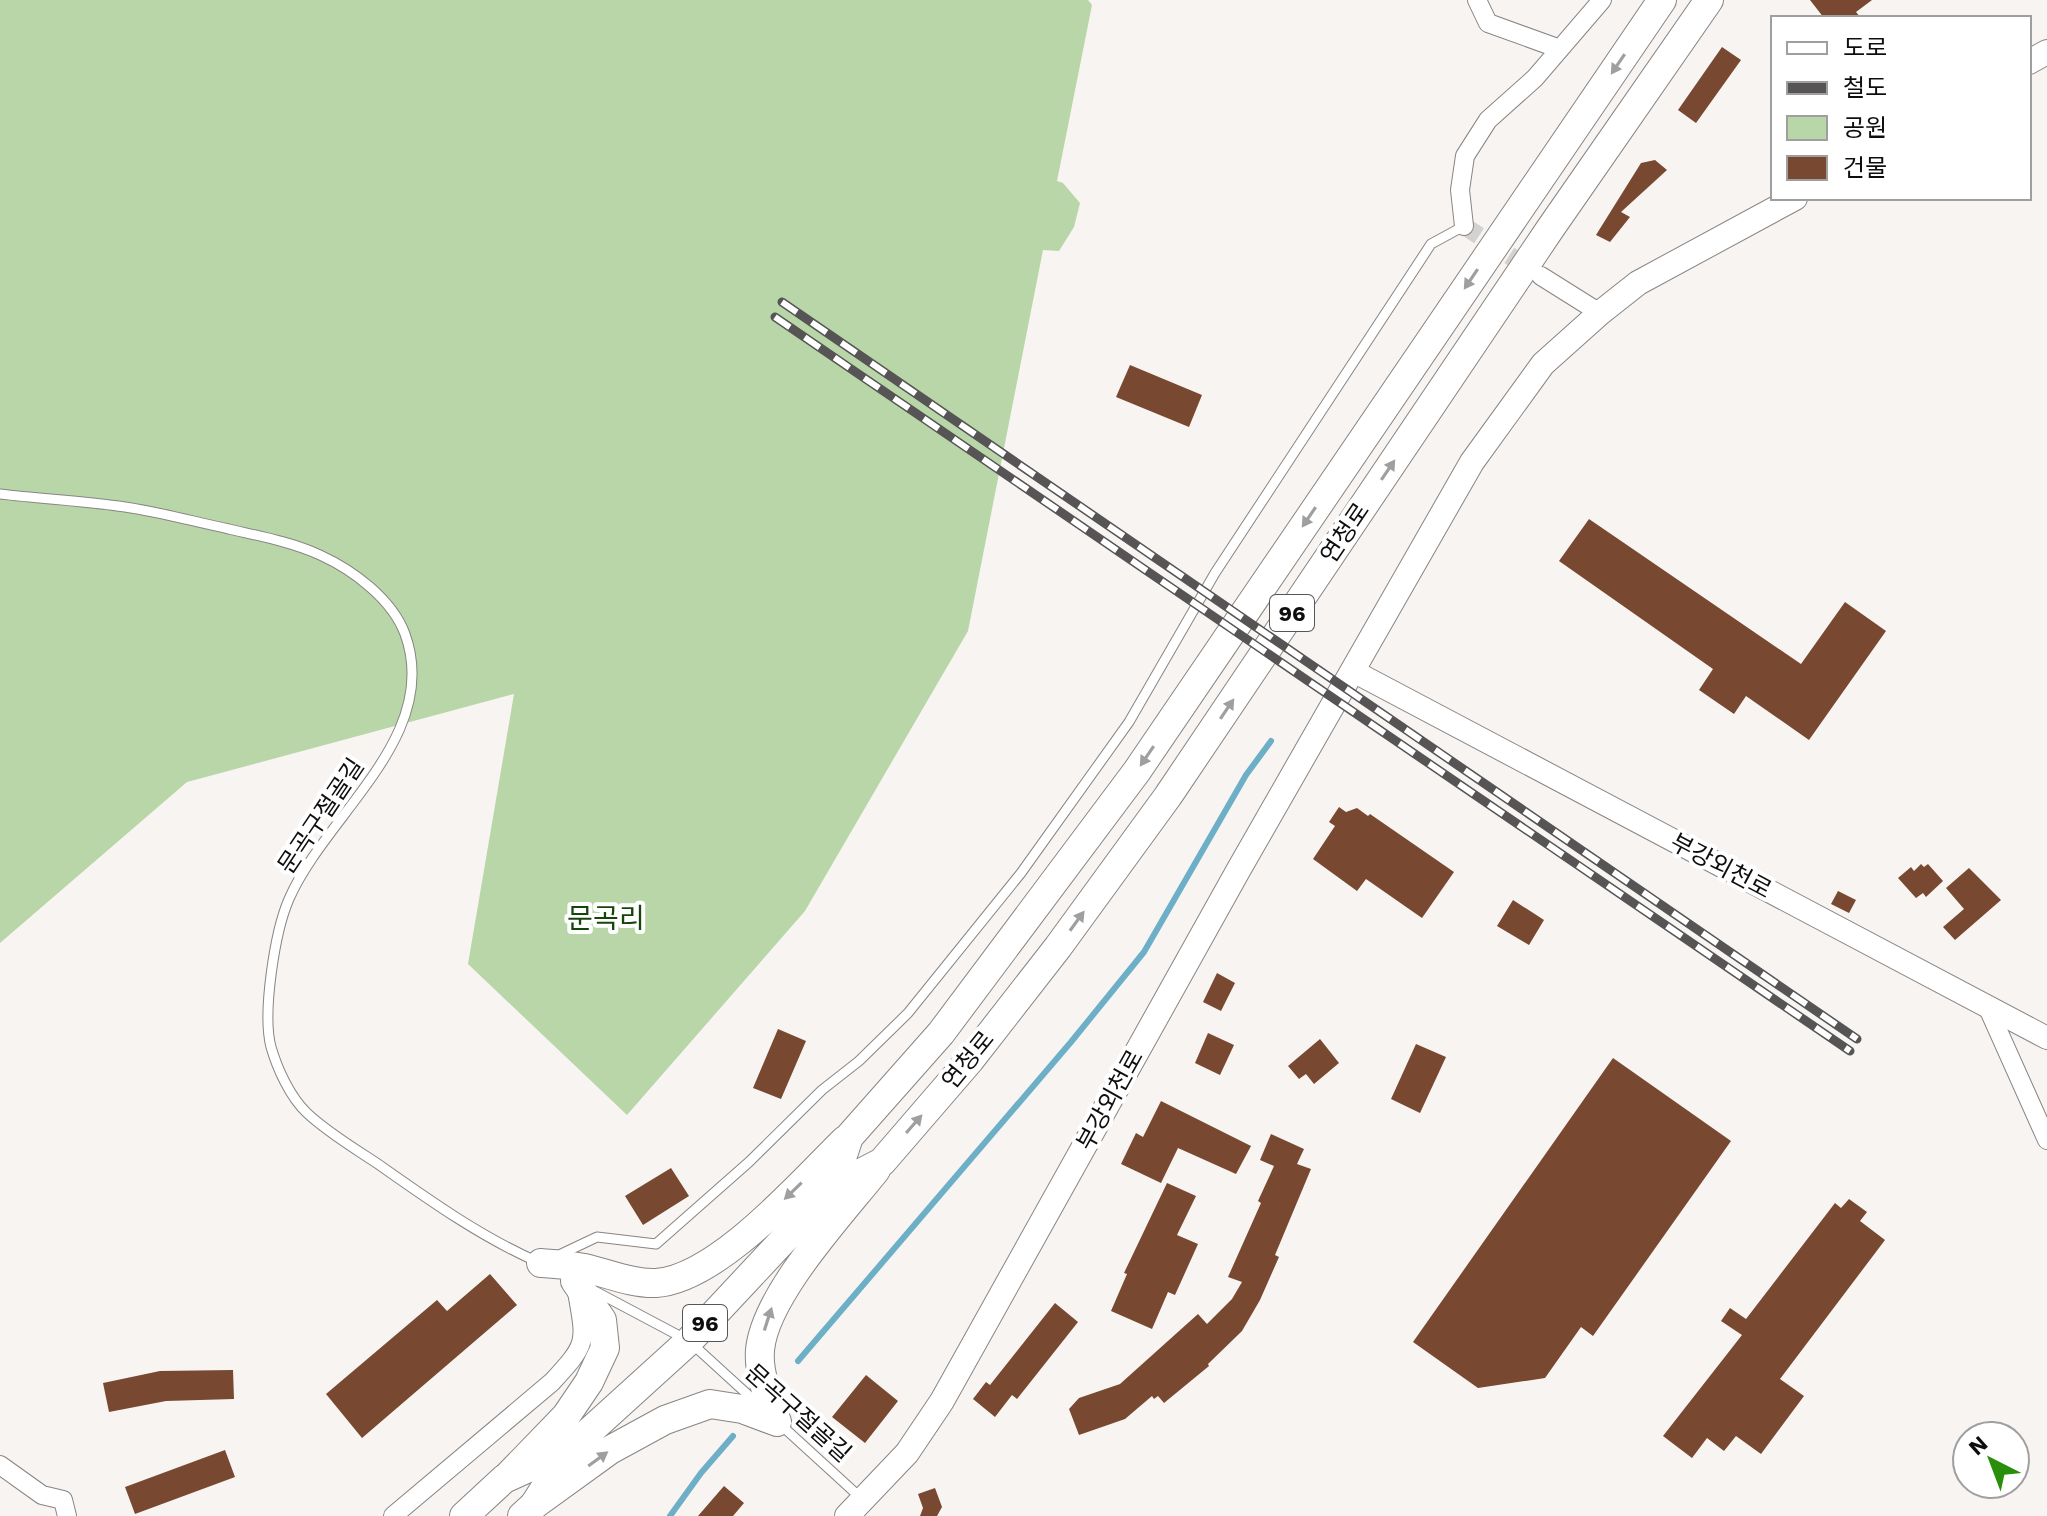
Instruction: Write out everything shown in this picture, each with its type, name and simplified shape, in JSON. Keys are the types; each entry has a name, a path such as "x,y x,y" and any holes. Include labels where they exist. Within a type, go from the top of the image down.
{"main road":[{"name":"연청로","path":"832,1188 849,1137 941,1033 1137,771 1662,0"},
{"name":"연청로","path":"528,1510 570,1449 689,1341 832,1188 882,1162 980,1047 1058,947 1168,796 1550,229 1709,0"},
{"name":"부강외천로","path":"856,1508 907,1453 942,1401 1239,869 1472,462 1543,364 1600,313 1638,283 1791,200"},
{"path":"541,1263 581,1267 656,1283 684,1277 714,1260 769,1214 849,1137"},
{"path":"777,1422 763,1382 760,1351 769,1311 795,1272 882,1162"},
{"path":"504,1479 566,1416 589,1382 605,1348 602,1320 575,1281"},
{"path":"528,1510 610,1450 665,1420 710,1404 742,1409 777,1422"},
{"name":"연청로","path":"464,1516 504,1479 570,1449"}],"street":[{"path":"1477,0 1488,23 1560,49"},
{"path":"1464,226 1460,190 1465,156 1488,120 1535,78 1602,0"},
{"path":"1541,276 1600,313"},
{"name":"부강외천로","path":"1353,671 2047,1038"},
{"path":"1987,1006 2047,1140"},
{"path":"393,1516 552,1382 574,1358 585,1336 575,1281"},
{"path":"0,1465 42,1495 63,1500 67,1516"}],"lane":[{"path":"541,1263 597,1237 656,1244 908,1013 1021,873 1129,722 1215,573 1431,244 1464,226"},
{"name":"문곡구절골길","path":"0,494 127,507 254,535 319,554 369,587 399,617 411,651 413,676 409,709 381,762 319,847 290,898 276,938 270,994 270,1044 284,1078 305,1111 474,1229 689,1341 777,1422 856,1508"}],"green space":[{"path":"0,0 1088,0 1092,5 1057,181 1063,183 1080,203 1074,227 1059,251 1043,250 968,631 805,911 627,1115 468,964 514,694 187,782 0,943"}],"building":[{"path":"1810,0 1872,0 1856,12 1859,16 1822,16"},
{"path":"1722,47 1741,60 1696,123 1678,110"},
{"path":"1655,160 1667,170 1621,212 1630,217 1610,242 1596,235 1641,163"},
{"path":"1130,365 1202,395 1189,427 1116,397"},
{"path":"1589,519 1801,664 1845,602 1886,631 1809,740 1746,696 1734,714 1699,690 1713,669 1559,561"},
{"path":"1339,807 1346,812 1357,808 1368,816 1370,814 1454,872 1422,918 1366,879 1357,891 1313,859 1335,826 1329,822"},
{"path":"1921,864 1924,867 1928,864 1943,881 1926,897 1923,893 1916,898 1898,878 1911,867 1914,871"},
{"path":"1969,868 2001,900 1955,940 1943,927 1964,909 1946,888"},
{"path":"1838,891 1856,900 1849,913 1831,904"},
{"path":"1513,900 1544,920 1529,945 1497,926"},
{"path":"1217,973 1235,983 1221,1011 1203,1002"},
{"path":"778,1029 806,1041 781,1099 753,1088"},
{"path":"1208,1033 1234,1045 1220,1075 1195,1063"},
{"path":"1320,1039 1339,1063 1314,1084 1306,1074 1299,1079 1288,1066"},
{"path":"1416,1044 1446,1057 1420,1113 1391,1099"},
{"path":"1613,1058 1731,1141 1593,1336 1581,1327 1545,1378 1478,1388 1413,1342"},
{"path":"1161,1101 1251,1146 1236,1174 1178,1148 1161,1183 1121,1164 1136,1133 1143,1137"},
{"path":"1271,1134 1304,1149 1297,1164 1311,1169 1275,1255 1279,1257 1242,1331 1209,1366 1164,1403 1158,1396 1154,1399 1152,1396 1125,1419 1079,1435 1069,1409 1079,1398 1120,1384 1198,1314 1207,1324 1232,1299 1242,1282 1228,1277 1274,1166 1260,1160"},
{"path":"671,1168 689,1196 643,1225 625,1196"},
{"path":"1167,1183 1196,1196 1177,1235 1198,1244 1175,1295 1168,1292 1152,1329 1111,1311 1127,1274 1124,1273"},
{"path":"1849,1199 1867,1212 1860,1221 1885,1240 1780,1379 1804,1396 1761,1454 1736,1436 1724,1451 1707,1438 1692,1458 1663,1436 1742,1335 1721,1321 1730,1308 1746,1319 1835,1203 1841,1208"},
{"path":"490,1274 517,1305 362,1438 326,1394 437,1300 447,1311"},
{"path":"1055,1303 1078,1322 1017,1399 1012,1395 995,1417 973,1399 986,1382 990,1385"},
{"path":"233,1370 234,1399 166,1401 109,1412 103,1383 160,1371"},
{"path":"866,1375 898,1401 865,1443 832,1417"},
{"path":"225,1450 235,1477 135,1514 125,1487"},
{"path":"724,1486 744,1503 733,1516 698,1516"},
{"path":"935,1488 942,1507 937,1516 920,1516 923,1508 918,1494"}],"waterway":[{"path":"798,1361 1144,952 1246,775 1271,741"},
{"path":"670,1516 733,1436"}],"tunnel":[{"path":"1464,226 1532,270"}],"railway":[{"path":"782,302 1857,1039"},
{"path":"775,317 1850,1051"}],"district":[{"name":"문곡리","path":"606,918"}]}
